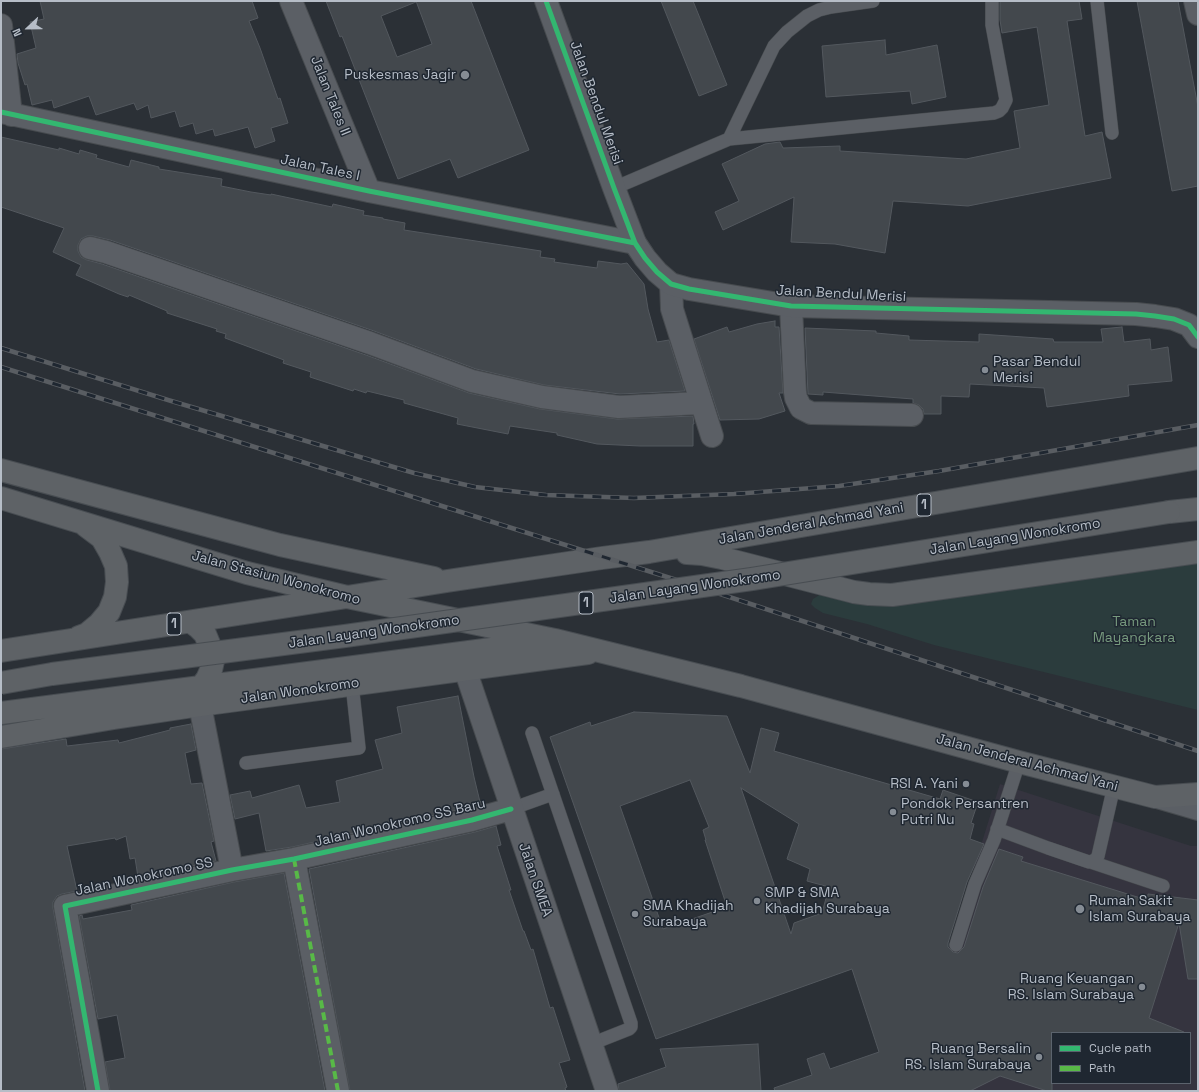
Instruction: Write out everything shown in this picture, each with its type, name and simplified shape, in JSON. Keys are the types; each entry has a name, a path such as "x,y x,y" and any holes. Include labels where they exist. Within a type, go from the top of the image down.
{"highway":[{"name":"Jalan Jenderal Achmad Yani","path":"447,580 649,552 1198,458"},
{"path":"1,470 280,545 447,580"},
{"name":"Jalan Stasiun Wonokromo","path":"1,498 247,573 347,598 555,640"},
{"name":"Jalan Layang Wonokromo","path":"1,683 52,674 353,635 744,580 1170,512 1198,509"},
{"path":"73,640 87,634 99,624 108,612 115,597 117,582 116,566 102,538 90,528 76,521"},
{"path":"649,552 702,554 854,592 892,595 1198,552"},
{"name":"1","path":"1,651 347,598 447,580"},
{"path":"191,622 205,634 212,651 211,670 201,696"},
{"name":"Jalan Jenderal Achmad Yani","path":"555,640 741,686 1019,762 1154,797 1198,794"},
{"name":"Jalan Wonokromo","path":"1,737 114,718 201,696 555,640"},
{"name":"Jalan Wonokromo","path":"1,713 352,684 601,652"}],"street":[{"name":"Jalan Tales II","path":"291,1 369,191"},
{"name":"Jalan Bendul Merisi","path":"546,1 614,188 636,243 645,258 657,272 671,284 689,289 791,306 1136,314 1174,319 1195,329"},
{"path":"1195,1 1198,14"},
{"path":"1,26 6,114"},
{"name":"Jalan Tales I","path":"6,114 369,191 636,243"},
{"path":"90,248 106,252 370,342 472,381 542,397 619,407 700,403"},
{"path":"671,284 670,298 672,309 700,403 712,436"},
{"path":"791,306 795,392 801,408 811,413 912,415"},
{"name":"Jalan SMEA","path":"465,669 511,809 598,1041 607,1091"},
{"name":"Jalan Wonokromo SS","path":"201,696 232,870"},
{"path":"1154,797 1198,809"},
{"name":"Jalan Wonokromo SS Baru","path":"294,859 472,820 511,809"},
{"path":"294,859 338,1091"},
{"name":"Jalan Wonokromo SS","path":"98,1091 66,906 232,870 294,859"}],"lane":[{"path":"729,139 774,46 787,32 807,16 819,10 872,1"},
{"path":"614,188 729,139 994,113 999,111 1006,100 992,25 992,1"},
{"path":"1097,1 1112,133"},
{"path":"246,763 359,748 352,684"},
{"path":"532,733 631,1027 598,1041"},
{"path":"956,945 975,884 994,840 1019,762"},
{"path":"1091,862 1098,856 1114,786"},
{"path":"511,809 553,794"},
{"path":"997,829 1048,848 1163,886"}],"shaded area":[{"name":"Rumah Sakit Islam Surabaya","path":"1000,784 1191,846 1198,846 1198,1091 974,1091 963,1061 942,971"}],"green space":[{"name":"Taman Mayangkara","path":"1198,556 1198,710 934,645 867,624 823,613 811,604 813,599 821,594"}],"building":[{"path":"40,1 252,1 258,18 249,21 278,99 280,98 288,123 271,128 275,141 255,148 248,127 215,136 213,129 196,134 193,123 180,127 175,111 151,118 148,105 137,110 134,103 96,115 89,96 54,108 52,100 32,105 27,84 25,85 18,63 17,54 36,48 30,22 44,19"},
{"path":"326,1 416,1 471,1 529,150 458,178 450,159 398,179 342,36 340,37","holes":["416,1 432,44 397,57 381,16"]},
{"path":"661,1 693,1 727,85 699,96"},
{"path":"1000,1 1079,1 1082,19 1067,21 1085,136 1102,132 1111,178 968,206 893,201 885,253 835,244 791,242 794,197 723,230 715,212 739,201 722,164 765,144 780,142 783,148 840,146 840,151 966,159 1020,148 1014,111 1049,105 1037,27 1002,33"},
{"path":"1137,1 1178,1 1198,107 1198,186 1172,191"},
{"path":"885,40 886,55 937,45 946,97 912,104 910,91 826,97 822,46"},
{"path":"1,137 59,150 59,148 79,154 80,150 97,155 96,158 129,167 131,160 159,167 159,169 222,179 221,186 271,194 332,207 333,204 364,211 363,215 405,223 404,230 541,251 540,257 555,259 554,262 597,268 598,261 621,264 627,263 644,284 648,309 657,342 669,340 685,391 620,394 544,385 476,369 374,331 110,240 87,236 81,239 78,245 78,251 81,257 87,260 366,355 469,393 540,409 617,419 693,416 693,446 597,444 557,435 557,433 510,426 508,434 457,424 458,418 404,403 404,400 367,391 366,393 354,389 353,391 310,377 311,372 283,363 284,360 225,338 226,334 216,331 217,329 167,313 167,311 129,295 128,297 119,294 76,275 81,265 53,252 64,228 1,207"},
{"path":"775,321 775,327 779,327 783,393 779,393 785,411 759,419 720,420 694,339 727,327 729,332 757,324"},
{"path":"1122,327 1124,342 1150,339 1151,350 1168,347 1172,381 1128,385 1129,396 1047,407 1044,388 970,384 969,397 941,396 941,414 924,414 923,409 919,405 913,403 913,399 823,392 823,395 808,394 805,328 876,331 876,333 909,336 909,340 979,342 979,334 1053,339 1054,342 1103,342 1101,329"},
{"path":"458,696 480,802 483,801 484,804 292,847 266,851 259,813 235,819 230,795 250,791 252,798 299,785 306,808 340,802 336,781 383,769 375,740 402,733 397,707"},
{"path":"634,712 727,716 750,773 761,728 779,733 774,751 940,799 943,790 978,802 971,823 974,824 970,839 984,844 967,882 948,943 948,947 953,952 958,953 964,947 983,887 999,849 1023,857 1021,861 1147,900 1148,894 1198,900 1198,979 1188,979 1179,923 1149,1018 1184,1032 1051,1032 1052,1091 1047,1091 1000,1076 970,1091 775,1091 774,1088 812,1075 807,1059 824,1053 830,1069 879,1052 852,969 656,1039 550,737 590,722 591,726","holes":["690,780 709,827 703,830 705,840 727,907 663,929 620,806","741,788 799,824 787,859 810,869 807,881 829,887 822,913 794,923 791,934"]},
{"path":"191,724 196,750 185,753 191,784 202,783 214,841 211,842 216,861 138,877 135,858 130,859 126,836 116,840 115,838 67,846 77,891 57,896 53,902 53,908 85,1091 1,1091 1,749 66,739 67,746 118,740 119,743 170,730 170,728"},
{"path":"496,826 501,845 497,846 511,890 509,890 523,931 531,950 533,949 550,1008 553,1007 570,1060 559,1063 567,1087 565,1088 566,1091 350,1091 309,869"},
{"path":"284,873 325,1091 110,1091 105,1062 125,1058 117,1015 98,1019 79,916 82,915 83,919 132,910 131,905 234,882"},
{"path":"758,1044 761,1091 619,1091 618,1084 666,1067 660,1049"}],"railway":[{"path":"1,348 168,400 414,473 475,487 546,495 634,498 734,494 839,486 939,471 1198,425"},
{"path":"1,367 702,588 1198,751"}],"marked path":[{"path":"294,859 338,1091"}],"cycle path":[{"path":"546,1 635,243 657,272 671,284 689,289 791,306 1136,314 1174,319 1189,325 1198,337"},
{"path":"1,112 369,191 635,243"},
{"path":"98,1091 65,906 232,870 294,859 472,820 511,809"}],"place":[{"name":"Puskesmas Jagir","path":"465,75"},
{"name":"Pasar Bendul Merisi","path":"985,370"},
{"name":"RSI A. Yani","path":"966,784"},
{"name":"Pondok Persantren Putri Nu","path":"893,812"},
{"name":"SMP & SMA Khadijah Surabaya","path":"757,901"},
{"name":"Rumah Sakit Islam Surabaya","path":"1080,909"},
{"name":"SMA Khadijah Surabaya","path":"635,914"},
{"name":"Ruang Keuangan RS. Islam Surabaya","path":"1142,987"},
{"name":"Ruang Bersalin RS. Islam Surabaya","path":"1039,1057"}]}
